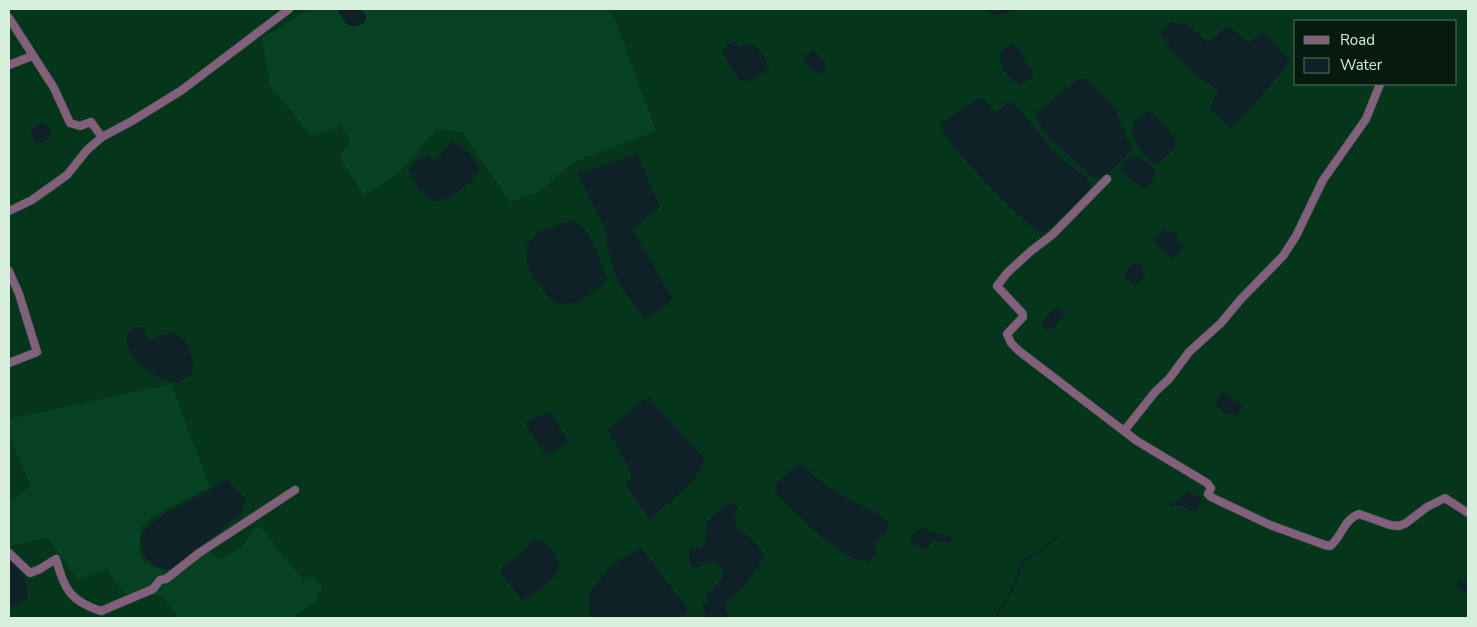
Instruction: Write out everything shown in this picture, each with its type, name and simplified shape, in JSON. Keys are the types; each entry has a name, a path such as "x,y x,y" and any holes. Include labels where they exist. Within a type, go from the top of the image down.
{"street":[{"path":"9,212 32,200 67,175 87,150 102,137 182,90 289,9"},
{"path":"9,18 54,88 70,123 80,126 91,122 102,137"},
{"path":"9,64 32,56"},
{"path":"1124,431 1189,352 1221,323 1241,299 1283,256 1296,236 1323,180 1366,119 1380,85"},
{"path":"1107,179 1052,235 1007,273 997,287 1023,314 1007,334 1011,343 1050,376 1136,441 1208,483 1211,488 1208,494 1211,497 1270,524 1325,545 1330,546 1334,543 1345,524 1359,514 1390,525 1399,526 1444,498 1468,513"},
{"path":"9,271 19,294 37,352 9,364"},
{"path":"9,553 30,573 56,559 70,594 83,606 101,611 153,589 160,580 166,579 199,553 295,490"}],"shaded area":[{"path":"310,9 606,9 615,19 656,131 574,162 539,192 510,202 463,133 437,129 398,174 364,195 339,157 350,140 340,126 311,137 270,87 262,38"},
{"path":"171,384 210,487 153,516 142,525 139,549 144,563 173,575 204,553 209,552 219,559 237,550 245,543 254,529 259,526 299,575 304,579 313,575 323,589 317,595 317,600 296,615 296,618 178,618 163,596 125,594 106,569 78,580 48,538 11,546 9,543 9,502 31,486 9,436 9,419"}],"water":[{"path":"337,9 361,9 366,15 366,21 357,26 347,25"},
{"path":"987,9 1015,9 998,16"},
{"path":"1170,22 1188,25 1208,43 1228,26 1248,42 1264,32 1290,61 1253,106 1231,129 1210,108 1218,90 1196,76 1173,52 1160,33"},
{"path":"736,42 740,47 751,43 754,45 769,66 768,69 747,82 740,81 723,54 727,45"},
{"path":"1010,43 1019,49 1033,73 1031,78 1021,85 1012,79 1001,63 1000,53"},
{"path":"814,50 826,64 825,70 818,75 804,60 804,57"},
{"path":"1079,79 1087,79 1111,103 1116,110 1119,121 1132,148 1127,156 1117,165 1098,178 1090,175 1049,138 1036,118 1036,113"},
{"path":"977,99 985,100 994,111 999,110 1008,102 1012,102 1057,156 1086,177 1092,187 1044,232 1036,229 1009,206 943,133 940,127 941,123"},
{"path":"1149,112 1165,125 1176,144 1170,153 1158,163 1153,163 1147,157 1133,136 1132,129 1134,123 1139,117"},
{"path":"42,122 52,132 47,140 38,144 34,141 31,130"},
{"path":"453,142 469,153 480,169 466,186 448,197 434,202 422,192 409,171 419,159 427,155 433,160 436,159"},
{"path":"637,154 660,207 632,229 673,299 645,321 618,282 607,245 607,233 577,174"},
{"path":"1133,156 1143,160 1156,174 1153,181 1143,188 1129,178 1121,169 1122,163"},
{"path":"573,221 586,231 598,254 607,278 602,286 577,303 561,304 552,301 533,277 527,262 526,245 538,233 565,222"},
{"path":"1164,229 1172,232 1184,245 1178,255 1172,259 1153,239"},
{"path":"1134,263 1141,265 1145,275 1135,285 1124,277"},
{"path":"1057,307 1063,310 1064,315 1054,328 1047,330 1042,325 1043,322"},
{"path":"137,327 143,327 148,338 151,340 165,334 174,333 187,343 194,365 190,375 177,383 172,382 156,376 138,363 131,354 127,343 128,334"},
{"path":"1223,391 1230,398 1243,405 1242,410 1236,416 1224,413 1216,405 1216,401"},
{"path":"651,397 653,404 705,458 695,479 671,502 649,519 626,485 632,476 608,429 643,400"},
{"path":"549,411 569,442 546,456 525,423"},
{"path":"799,464 827,486 888,521 888,528 883,537 878,538 874,545 876,547 876,554 869,562 860,561 834,546 792,510 775,491 777,482"},
{"path":"227,479 245,499 241,513 227,523 218,534 192,552 182,565 173,570 159,567 144,556 141,541 144,532 151,523 160,516"},
{"path":"1188,492 1200,497 1202,500 1197,511 1191,511 1182,506 1169,505 1171,502 1177,501"},
{"path":"729,503 738,507 734,518 738,530 751,538 764,554 764,558 751,577 724,604 727,613 725,618 707,618 701,607 708,601 705,597 725,575 718,563 714,562 694,568 689,561 689,549 704,545 709,520"},
{"path":"926,528 932,532 951,537 952,541 947,543 933,540 926,550 912,544 909,538 916,531"},
{"path":"535,538 541,540 554,552 559,567 554,576 544,585 528,597 521,599 501,572 501,568 517,558"},
{"path":"641,548 688,609 682,618 592,618 589,611 589,594 609,567"},
{"path":"11,561 15,564 26,583 27,599 9,608 9,562"},
{"path":"1457,582 1468,582 1468,592 1464,592 1456,586"}],"waterway":[{"path":"995,618 1010,594 1024,560 1044,548 1058,536"}]}
